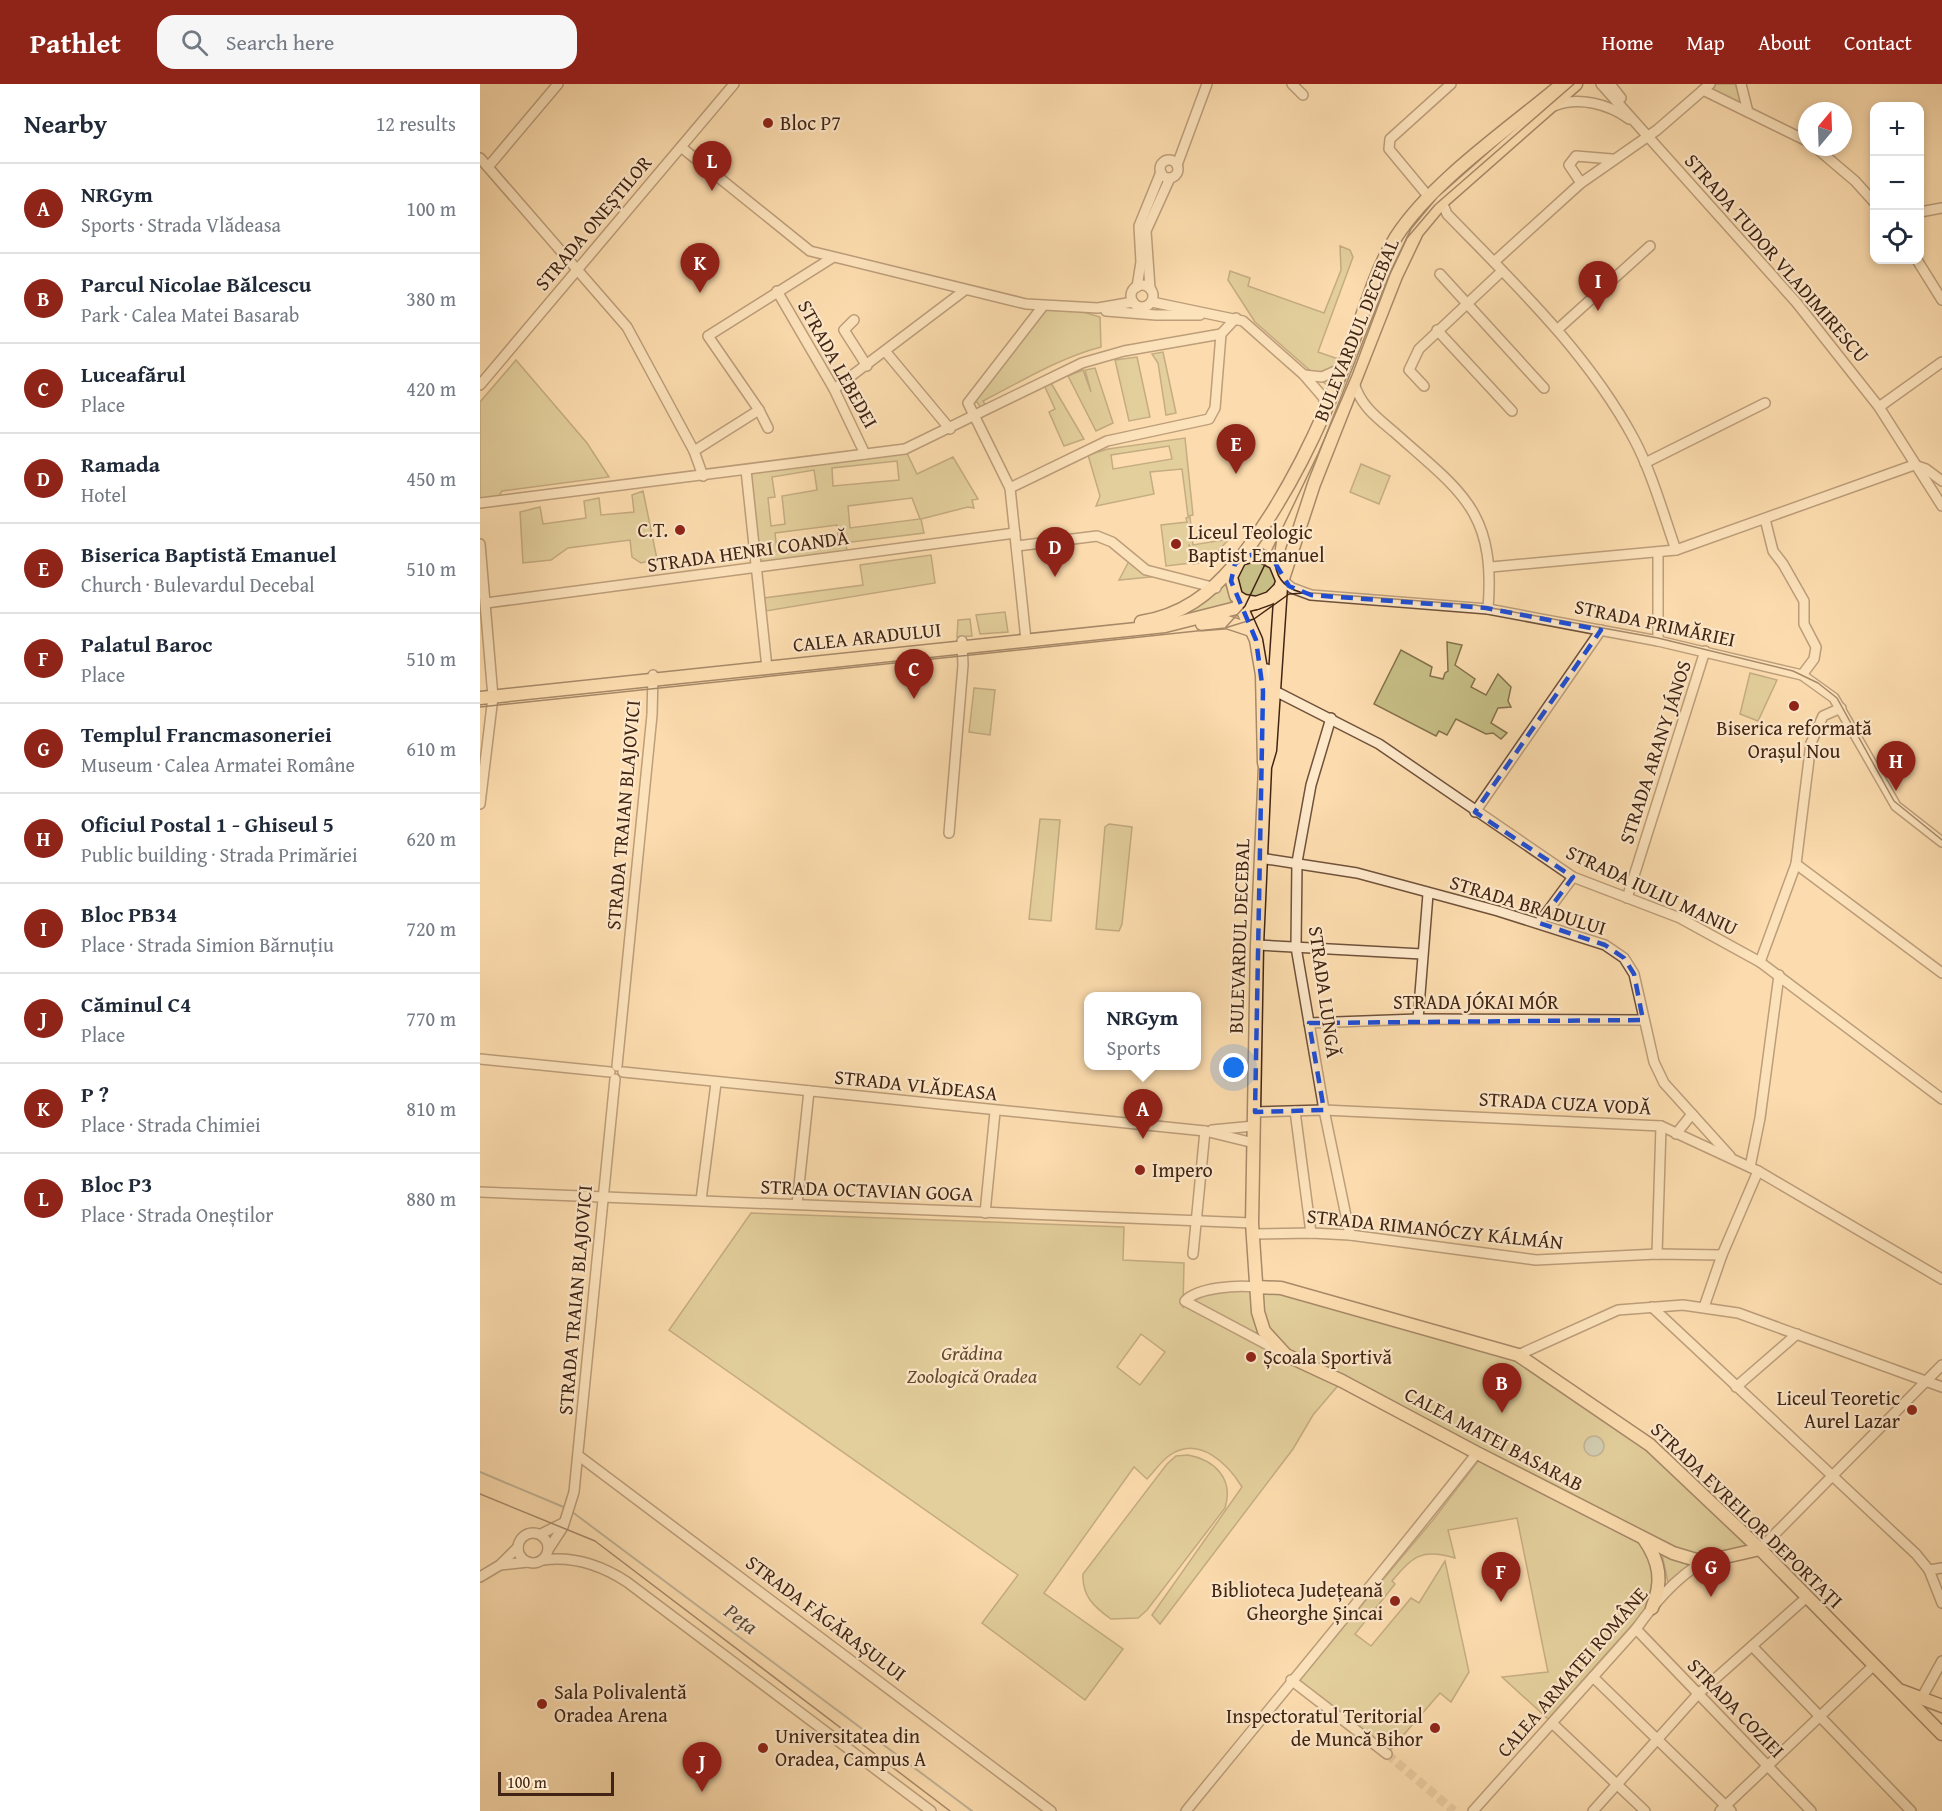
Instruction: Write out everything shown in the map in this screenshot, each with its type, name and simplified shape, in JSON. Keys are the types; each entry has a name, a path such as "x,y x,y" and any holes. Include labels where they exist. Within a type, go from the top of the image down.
{"main road":[{"name":"BULEVARDUL DECEBAL","path":"1256,1287 1252,1228 1260,858 1265,767 1270,750 1282,582 1314,484 1403,259 1417,232 1438,206 1562,84"},
{"name":"BULEVARDUL DECEBAL","path":"1237,561 1276,509 1328,410 1392,244 1428,196 1551,95 1576,84"},
{"path":"1239,601 1231,581 1237,561 1253,554 1267,557 1278,568 1282,582"},
{"name":"CALEA ARADULUI","path":"480,693 493,694 653,678 1026,637 1159,618 1189,606 1215,588 1237,561"},
{"name":"CALEA ARADULUI","path":"1026,637 1165,626 1239,601 1256,603 1273,596 1282,582"},
{"name":"BULEVARDUL DECEBAL","path":"1239,601 1253,635 1262,675 1262,752 1265,767"},
{"path":"1165,626 1227,622 1253,635"},
{"name":"CALEA ARADULUI","path":"480,698 493,694"},
{"name":"STRADA EVREILOR DEPORTAŢI","path":"1256,1287 1281,1288 1518,1355 1650,1445 1760,1549 1942,1734"},
{"name":"CALEA MATEI BASARAB","path":"1256,1287 1258,1312 1264,1331 1286,1355 1342,1381 1477,1453 1679,1555 1703,1562 1717,1561 1760,1549"},
{"path":"1644,1538 1653,1553 1659,1578 1658,1594 1652,1608"},
{"path":"1717,1561 1754,1559 1777,1567"},
{"name":"STRADA EVREILOR DEPORTAŢI","path":"1893,1686 1942,1706"}],"street":[{"path":"488,167 558,84"},
{"name":"STRADA ONEȘTILOR","path":"480,385 734,84"},
{"path":"1184,144 1163,164 1139,226 1141,262 1134,294 1142,308 1152,295 1146,231 1170,178 1177,174 1177,165 1207,84"},
{"path":"1292,84 1303,95"},
{"path":"1428,196 1389,149 1390,139 1451,84"},
{"name":"STRADA TUDOR VLADIMIRESCU","path":"1601,84 1796,302 1879,407 1942,506"},
{"path":"1610,84 1648,136"},
{"path":"1741,84 1748,112"},
{"path":"1494,262 1581,183 1612,159 1648,136 1706,87 1748,112 1798,137"},
{"path":"1551,95 1571,102 1597,104 1623,115 1648,136"},
{"path":"1638,141 1640,130"},
{"path":"681,147 810,251 832,258 1042,306 1098,308 1156,315 1207,314"},
{"path":"1581,183 1569,165 1576,156 1612,159"},
{"path":"1826,156 1856,181 1870,196"},
{"path":"480,158 627,327 694,452 703,476"},
{"path":"1168,161 1177,165"},
{"path":"1161,172 1170,178"},
{"path":"1438,206 1558,329 1600,383 1634,439 1645,463 1676,550"},
{"path":"1924,211 1942,208"},
{"path":"1558,329 1650,246"},
{"path":"768,428 759,410 708,336 832,258"},
{"path":"1920,264 1942,300"},
{"path":"1424,386 1409,370 1410,363 1419,349 1502,271"},
{"path":"1440,274 1544,388"},
{"path":"1098,308 1134,294 1144,285 1152,295 1177,306 1243,321 1304,375 1323,397 1328,410"},
{"path":"834,389 965,290"},
{"name":"STRADA LEBEDEI","path":"777,291 834,389 866,454"},
{"path":"1026,637 1010,488 968,401 1042,306"},
{"path":"480,503 905,449 1082,363 1124,351 1221,334 1236,318"},
{"path":"854,320 844,330 867,366"},
{"path":"1437,330 1512,411"},
{"path":"1010,488 1107,441 1209,419 1215,408 1221,334"},
{"path":"885,351 950,429"},
{"path":"1879,407 1942,362"},
{"path":"1304,375 1322,377 1344,367"},
{"path":"1354,383 1363,405 1465,499 1483,532 1491,567 1488,609"},
{"path":"1345,407 1351,403 1363,405"},
{"path":"1645,463 1765,404"},
{"path":"694,452 759,410"},
{"path":"1491,567 1676,550 1914,465"},
{"name":"STRADA TUDOR VLADIMIRESCU","path":"1914,465 1942,481"},
{"path":"746,470 767,665"},
{"path":"1765,519 1773,551 1804,601 1804,624 1816,647 1814,659 1802,675"},
{"name":"STRADA HENRI COANDĂ","path":"486,603 1015,533"},
{"path":"1017,546 1097,536 1112,542 1146,570 1215,588"},
{"path":"480,544 493,694 480,804"},
{"path":"1658,552 1658,641"},
{"name":"STRADA PRIMĂRIEI","path":"1282,582 1315,596 1488,609 1706,651 1802,675 1828,692 1841,708 1887,795 1904,814 1942,842"},
{"path":"1475,812 1601,630"},
{"name":"BULEVARDUL DECEBAL","path":"1253,635 1262,648 1268,680 1275,691"},
{"path":"949,833 962,644"},
{"name":"STRADA ARANY JÁNOS","path":"1627,898 1706,651"},
{"name":"STRADA TRAIAN BLAJOVICI","path":"549,1546 564,1522 574,1492 579,1456 602,1196 652,714 653,678"},
{"name":"STRADA IULIU MANIU","path":"1275,691 1379,744 1573,878 1680,918 1760,963 1942,1099"},
{"path":"1760,963 1796,864 1811,743 1823,716 1841,708"},
{"name":"STRADA LUNGĂ","path":"1331,718 1311,785 1297,862 1296,947 1324,1110 1350,1235"},
{"name":"STRADA BRADULUI","path":"1260,858 1357,873 1539,923 1605,945 1624,958 1634,974 1654,1062 1664,1083 1734,1160"},
{"path":"1796,864 1942,973"},
{"path":"1539,923 1573,878"},
{"path":"1418,1019 1428,894"},
{"path":"1257,945 1422,954"},
{"path":"1704,1307 1754,1169 1779,975"},
{"name":"STRADA JÓKAI MÓR","path":"1309,1023 1418,1019 1643,1020"},
{"name":"STRADA VLĂDEASA","path":"480,1059 995,1112 1205,1131 1254,1143"},
{"path":"701,1200 716,1083"},
{"path":"797,1204 808,1091"},
{"name":"STRADA CUZA VODĂ","path":"1255,1112 1324,1110 1661,1126 1754,1169 1942,1279"},
{"path":"1295,1111 1311,1233"},
{"path":"986,1213 995,1112"},
{"path":"1676,1134 1692,1114"},
{"name":"STRADA VLĂDEASA","path":"1205,1131 1254,1126"},
{"path":"1657,1254 1661,1126"},
{"path":"1193,1254 1205,1131"},
{"name":"STRADA OCTAVIAN GOGA","path":"480,1192 1197,1222 1252,1228"},
{"name":"STRADA RIMANÓCZY KÁLMÁN","path":"1252,1228 1350,1235 1536,1260 1657,1254 1722,1255"},
{"path":"1256,1287 1239,1285 1194,1294 1185,1301 1286,1355"},
{"path":"1652,1307 1916,1554 1929,1570 1942,1602"},
{"path":"1518,1355 1618,1310 1652,1307 1704,1307 1738,1313 1942,1387"},
{"path":"1736,1387 1797,1334"},
{"path":"1760,1549 1833,1478 1942,1365"},
{"path":"1186,1811 1291,1680 1434,1510 1477,1453"},
{"name":"STRADA FĂGĂRAȘULUI","path":"579,1456 1051,1811"},
{"path":"480,1577 500,1564 528,1533 541,1534 564,1522"},
{"path":"541,1534 549,1546 570,1558 604,1570 627,1582 931,1811"},
{"path":"518,1546 520,1556 528,1562"},
{"path":"543,1560 549,1546"},
{"path":"500,1564 570,1558"},
{"name":"CALEA ARMATEI ROMÂNE","path":"1473,1811 1652,1608 1677,1581 1703,1562"},
{"path":"1929,1570 1942,1568"},
{"path":"1593,1811 1698,1694 1808,1597"},
{"name":"STRADA COZIEI","path":"1635,1629 1811,1811"},
{"path":"1752,1646 1911,1811"},
{"path":"1921,1699 1942,1661"},
{"path":"1593,1677 1726,1809 1819,1716 1873,1666"},
{"path":"1291,1680 1387,1754"},
{"path":"1552,1723 1645,1811"}],"highlighted area":[{"path":"1258,554 1275,563 1289,586 1311,595 1486,608 1601,630 1475,812 1573,877 1539,923 1605,945 1624,958 1634,974 1643,1020 1309,1023 1324,1110 1255,1112 1263,691 1256,640 1231,581 1235,564 1245,556"}],"green space":[{"path":"1710,84 1741,84 1748,112 1703,90"},
{"path":"1340,246 1350,250 1353,257 1318,352 1341,360 1330,388 1255,322 1228,280 1230,271 1250,278 1248,286 1324,313 1341,270"},
{"path":"1048,308 1080,311 1100,317 1101,347 1070,357 1026,378 983,401 986,406 981,408 977,402 968,401 1037,313"},
{"path":"1163,352 1176,413 1166,415 1158,363 1152,354"},
{"path":"1137,357 1150,417 1129,421 1115,360"},
{"path":"516,360 587,443 609,477 502,491 498,498 480,502 480,402"},
{"path":"1095,368 1113,423 1096,431 1068,376 1083,370 1091,392 1085,370"},
{"path":"1051,383 1084,439 1064,446 1049,412 1055,409 1044,385"},
{"path":"1185,438 1193,515 1188,516 1182,469 1150,472 1154,494 1096,506 1100,496 1088,455 1108,449","holes":["1169,446 1172,459 1113,469 1111,455"]},
{"path":"905,449 917,474 953,457 978,499 972,500 974,508 968,507 921,519 924,533 843,543 846,545 848,556 757,568 746,470","holes":["897,461 899,480 833,486 832,468","814,470 817,490 782,496 785,524 771,526 768,498 775,497 772,477","912,498 920,519 850,528 848,506","837,525 839,544 777,551 775,533"]},
{"path":"1361,464 1390,476 1379,504 1350,492"},
{"path":"643,491 657,559 641,563 632,557 630,540 568,548 551,560 523,563 520,512 540,507 543,524 586,518 584,501 599,498 601,515 634,512 632,495"},
{"name":"Liceul Teologic Baptist Emanuel","path":"1190,517 1193,545 1229,539 1209,558 1193,564 1189,544 1191,563 1166,566 1161,525 1187,522 1186,518"},
{"path":"931,555 935,583 766,611 764,598 863,585 860,565"},
{"path":"1256,559 1270,565 1276,579 1270,593 1256,599 1242,593 1236,579 1242,565"},
{"path":"1129,561 1151,577 1119,580"},
{"path":"1225,582 1233,607 1184,617 1183,613 1209,599"},
{"path":"1005,612 1008,632 980,634 976,615"},
{"path":"970,619 972,636 957,637 958,620"},
{"path":"1447,642 1462,645 1455,665 1475,679 1471,687 1486,695 1498,674 1511,687 1508,701 1511,707 1498,708 1491,723 1507,733 1501,739 1493,733 1486,734 1456,719 1447,735 1439,731 1436,736 1374,704 1401,650 1432,667 1430,676 1443,679 1448,671"},
{"path":"1750,673 1777,680 1758,721 1740,714"},
{"path":"974,688 995,690 990,735 969,732"},
{"path":"1040,819 1060,820 1051,921 1029,919"},
{"path":"1109,824 1132,827 1122,924 1119,931 1096,929 1105,827"},
{"name":"Grădina Zoologică Oradea","path":"751,1213 1124,1227 1123,1260 1184,1263 1183,1308 1185,1301 1239,1285 1256,1287 1518,1355 1650,1445 1760,1549 1717,1561 1645,1539 1661,1575 1647,1608 1548,1719 1502,1677 1548,1672 1517,1518 1448,1530 1455,1558 1426,1554 1412,1560 1392,1581 1395,1584 1355,1634 1371,1646 1411,1598 1419,1603 1445,1561 1469,1672 1451,1702 1440,1693 1387,1754 1296,1683 1433,1520 1479,1460 1342,1381 1313,1415 1293,1449 1160,1624 1152,1615 1242,1487 1221,1461 1202,1450 1192,1448 1170,1455 1147,1479 1134,1467 1044,1593 1123,1649 1085,1700 982,1623 1018,1575 669,1330","holes":["1141,1334 1165,1352 1140,1385 1117,1367"]},
{"path":"1188,1455 1206,1461 1220,1472 1227,1488 1225,1508 1147,1610 1138,1618 1111,1619 1090,1600 1083,1582 1083,1574 1167,1464 1176,1456"},
{"path":"1661,1550 1691,1565 1669,1587"}],"water":[{"path":"1590,1436 1598,1436 1604,1442 1604,1450 1598,1456 1590,1456 1584,1450 1584,1442"}],"waterway":[{"name":"Peța","path":"480,1472 566,1508"},
{"name":"Peța","path":"571,1511 972,1811"}],"tunnel":[{"path":"1387,1754 1454,1811"}],"tram line":[{"path":"1226,627 1245,606 1318,454 1352,375 1390,274 1407,238 1435,205 1574,84"},
{"path":"1277,538 1275,555 1277,571 1285,584 1300,592 1475,605 1658,638 1793,671 1818,683 1837,698 1894,801 1942,840"},
{"path":"480,707 1225,628 1254,619 1289,594 1305,593"},
{"path":"480,1494 595,1541 950,1811"}],"place":[{"name":"Bloc P7","path":"768,123"},
{"name":"Bloc P3","path":"712,191"},
{"name":"P ?","path":"700,293"},
{"name":"Bloc PB34","path":"1598,311"},
{"name":"Biserica Baptistă Emanuel","path":"1236,474"},
{"name":"C.T.","path":"680,530"},
{"name":"Liceul Teologic Baptist Emanuel","path":"1176,544"},
{"name":"Ramada","path":"1055,577"},
{"name":"Luceafărul","path":"914,699"},
{"name":"Biserica reformată Orașul Nou","path":"1794,706"},
{"name":"Oficiul Postal 1 - Ghiseul 5","path":"1896,791"},
{"name":"NRGym","path":"1143,1139"},
{"name":"Impero","path":"1140,1170"},
{"name":"Școala Sportivă","path":"1251,1357"},
{"name":"Liceul Teoretic Aurel Lazar","path":"1912,1410"},
{"name":"Parcul Nicolae Bălcescu","path":"1502,1413"},
{"name":"Templul Francmasoneriei","path":"1711,1597"},
{"name":"Biblioteca Județeană Gheorghe Șincai","path":"1395,1601"},
{"name":"Palatul Baroc","path":"1501,1602"},
{"name":"Sala Polivalentă Oradea Arena","path":"542,1704"},
{"name":"Inspectoratul Teritorial de Muncă Bihor","path":"1435,1728"},
{"name":"Universitatea din Oradea, Campus A","path":"763,1748"},
{"name":"Căminul C4","path":"702,1792"}]}
